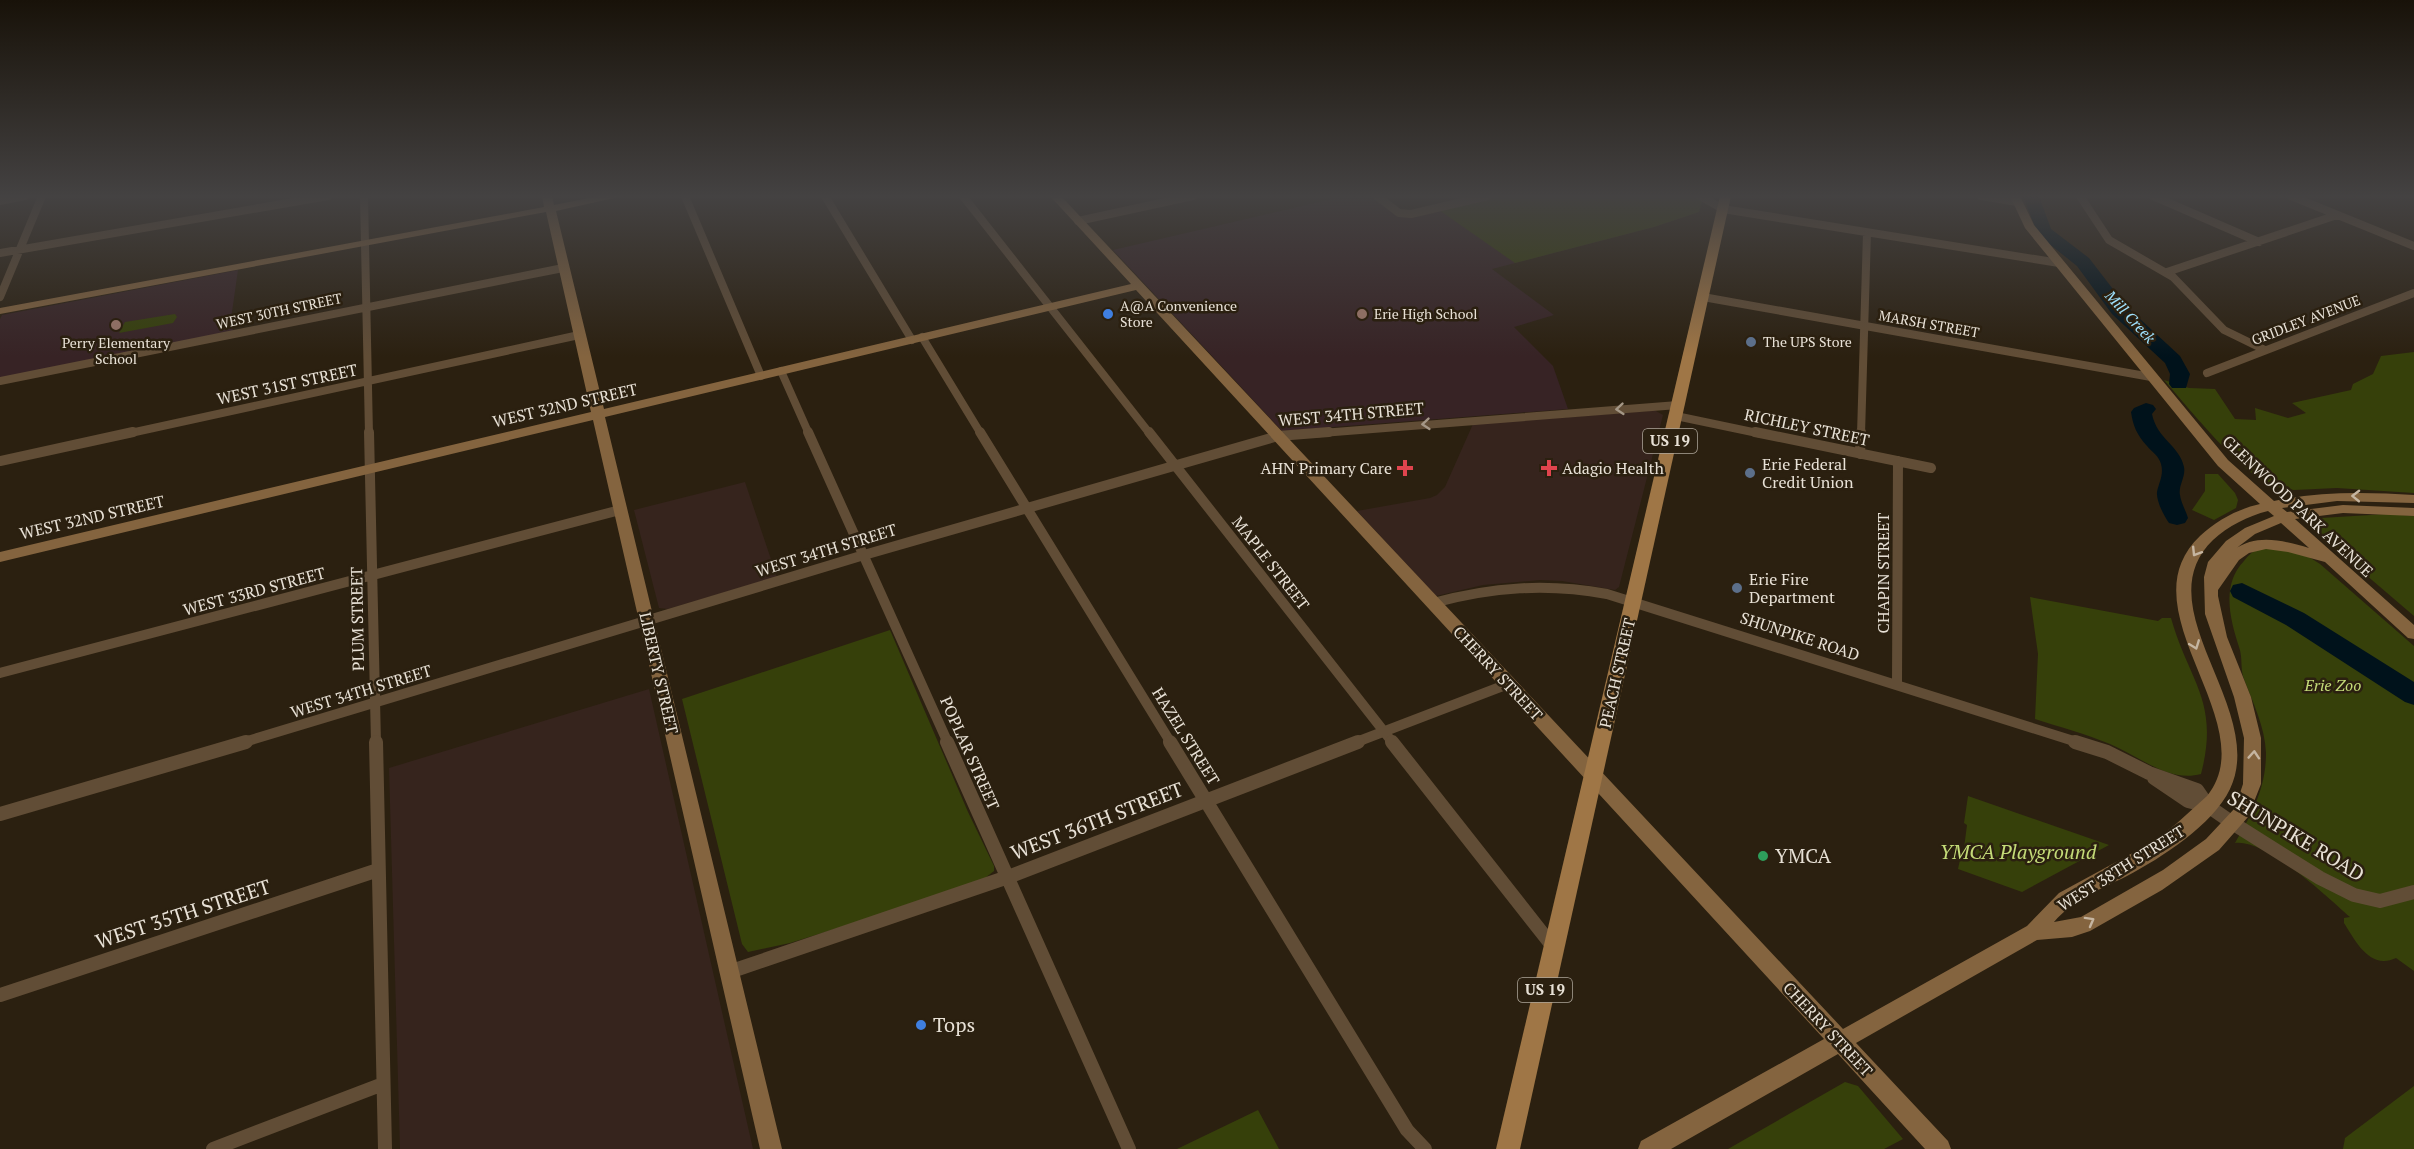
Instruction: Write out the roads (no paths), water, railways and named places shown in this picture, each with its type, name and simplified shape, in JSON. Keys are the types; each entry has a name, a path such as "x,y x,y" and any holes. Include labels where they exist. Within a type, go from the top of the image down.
{"main road":[{"name":"PEACH STREET","path":"1508,1149 1714,250"}],"street":[{"path":"0,253 19,250"},
{"path":"0,297 19,250"},
{"path":"0,311 329,250"},
{"name":"PLUM STREET","path":"365,250 385,1149"},
{"name":"LIBERTY STREET","path":"559,250 771,1149"},
{"path":"708,250 761,376"},
{"name":"HAZEL STREET","path":"859,250 1025,508 1407,1130 1425,1149"},
{"name":"MAPLE STREET","path":"1005,250 1555,948"},
{"name":"CHERRY STREET","path":"1104,250 1940,1149"},
{"path":"1860,454 1867,250"},
{"path":"1974,250 2059,263"},
{"name":"GLENWOOD PARK AVENUE","path":"2048,250 2223,463 2268,506 2414,634"},
{"path":"2126,250 2167,272 2218,326 2265,350"},
{"path":"2167,272 2236,250"},
{"name":"WEST 30TH STREET","path":"0,381 563,268"},
{"name":"WEST 32ND STREET","path":"0,557 1138,286"},
{"name":"GRIDLEY AVENUE","path":"2207,373 2414,293"},
{"name":"MARSH STREET","path":"1703,297 2151,377"},
{"name":"WEST 31ST STREET","path":"0,461 579,335"},
{"name":"POPLAR STREET","path":"782,371 1129,1149"},
{"name":"WEST 34TH STREET","path":"0,814 375,705 864,555 1278,436 1677,410"},
{"name":"RICHLEY STREET","path":"1677,410 1860,454 1931,468"},
{"name":"CHAPIN STREET","path":"1897,684 1898,461"},
{"name":"WEST 38TH STREET","path":"1649,1149 2034,932 2058,905 2163,845 2181,833 2208,806 2224,785 2230,753 2228,732 2188,626 2183,588 2193,554 2211,531 2229,519 2299,499 2328,496 2414,500"},
{"name":"WEST 33RD STREET","path":"0,673 620,510"},
{"name":"WEST 38TH STREET","path":"2034,932 2081,926 2166,878 2212,846 2235,824 2252,786 2255,744 2248,713 2213,613 2214,564 2227,548 2242,535 2282,518 2348,510 2414,512"},
{"path":"2212,587 2233,557 2247,548 2260,544 2284,546 2331,561"},
{"name":"SHUNPIKE ROAD","path":"1433,603 1480,590 1530,584 1579,588 1634,601 2099,749 2149,773 2197,790 2208,806 2235,824 2320,878 2364,898 2380,901 2414,892"},
{"name":"WEST 36TH STREET","path":"729,972 1008,878 1508,684"},
{"name":"WEST 35TH STREET","path":"0,995 378,870"},
{"path":"213,1149 383,1084"}],"waterway":[{"name":"Mill Creek","path":"2067,250 2083,262 2101,283 2119,310 2173,360 2180,374 2179,384"},
{"name":"Mill Creek","path":"2146,409 2141,412 2144,425 2149,435 2169,457 2173,466 2173,478 2168,494 2177,518"},
{"name":"Mill Creek","path":"2242,591 2295,619 2414,695"}],"place":[{"name":"A@A Convenience Store","path":"1108,314"},
{"name":"Erie High School","path":"1362,314"},
{"name":"Perry Elementary School","path":"116,325"},
{"name":"The UPS Store","path":"1751,342"},
{"name":"AHN Primary Care","path":"1405,468"},
{"name":"Adagio Health","path":"1549,468"},
{"name":"Erie Federal Credit Union","path":"1750,473"},
{"name":"Erie Fire Department","path":"1737,588"},
{"name":"YMCA","path":"1763,856"},
{"name":"Tops","path":"921,1025"}],"park label":[{"name":"Erie Zoo","path":"2333,685"},
{"name":"YMCA Playground","path":"2018,852"}]}
